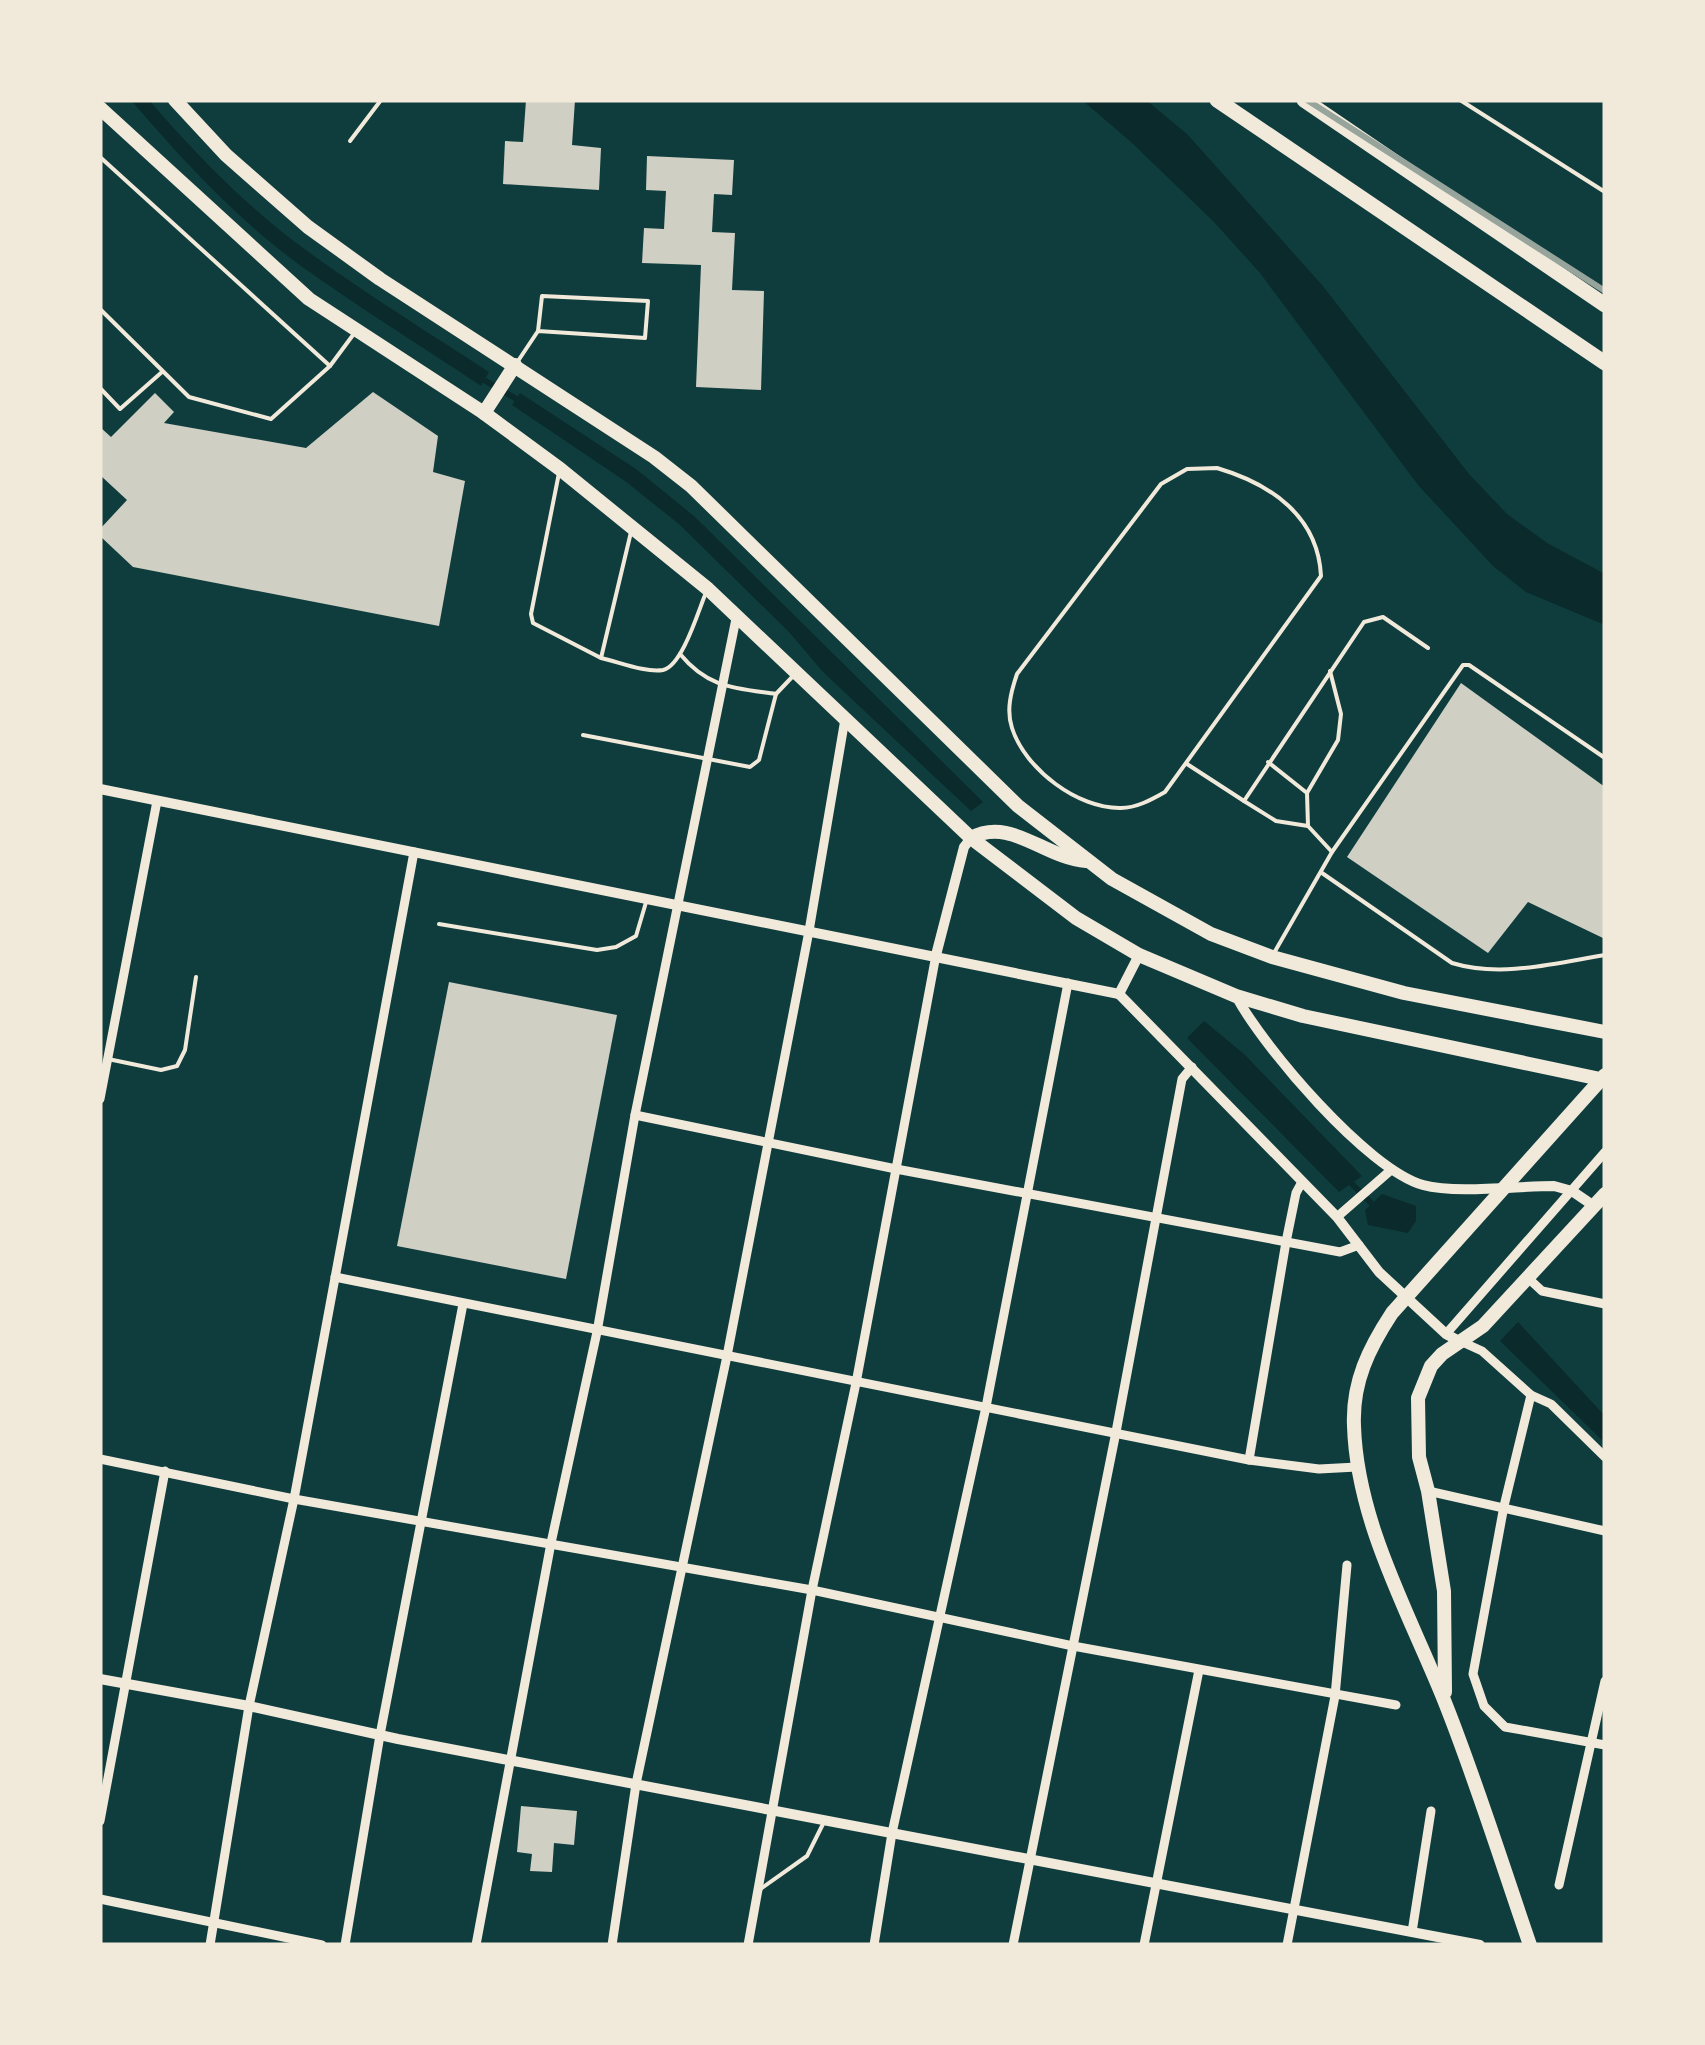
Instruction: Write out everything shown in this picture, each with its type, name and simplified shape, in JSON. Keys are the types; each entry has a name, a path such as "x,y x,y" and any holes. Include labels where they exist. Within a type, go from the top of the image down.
{"highway":[{"path":"1217,100 1605,363"},
{"path":"1304,100 1605,306"}],"main road":[{"path":"175,100 226,155 308,227 511,371 654,457 691,486 1018,806 1086,860 1170,913 1211,934 1272,957 1404,993 1602,1031"},
{"path":"100,108 309,300 484,413 560,468 708,588 971,838 1034,888 1139,955 1236,996 1303,1016 1605,1078"},
{"path":"484,413 511,371"},
{"path":"971,838 985,830 1003,831 1066,859 1086,860"},
{"path":"1530,1945 1445,1703 1396,1583 1358,1466 1355,1398 1368,1349 1392,1313 1605,1078"},
{"path":"1445,1703 1444,1591 1419,1457 1418,1398 1448,1334 1483,1326 1605,1194"}],"street":[{"path":"476,1945 551,1543 597,1332 676,905 737,614"},
{"path":"612,1945 636,1784 727,1356 809,931 844,718"},
{"path":"100,789 1120,994 1337,1217 1379,1272 1448,1334 1482,1351 1530,1395 1551,1404 1605,1456"},
{"path":"100,1098 157,801"},
{"path":"748,1945 812,1590 856,1382 936,956 964,846 971,838"},
{"path":"210,1945 248,1706 294,1499 414,852"},
{"path":"1120,994 1139,955"},
{"path":"874,1945 892,1833 986,1408 1068,983"},
{"path":"1236,996 1262,1040 1363,1147 1391,1170 1437,1188 1554,1186 1572,1191 1594,1206"},
{"path":"1013,1945 1182,1079 1192,1067"},
{"path":"636,1115 896,1169 1340,1252 1359,1246"},
{"path":"1448,1334 1605,1152"},
{"path":"1337,1217 1391,1170"},
{"path":"1249,1460 1286,1242 1302,1182"},
{"path":"335,1277 1249,1460 1319,1469 1358,1466"},
{"path":"1528,1278 1542,1291 1605,1304"},
{"path":"345,1945 380,1735 463,1304"},
{"path":"1530,1395 1504,1506 1473,1674 1484,1706 1505,1728 1599,1744"},
{"path":"100,1459 294,1499 812,1590 1073,1646 1396,1705"},
{"path":"100,1820 165,1471"},
{"path":"1428,1490 1605,1531"},
{"path":"1287,1945 1335,1696 1347,1565"},
{"path":"1144,1945 1199,1670"},
{"path":"100,1678 1478,1945"},
{"path":"1560,1886 1599,1744 1605,1680"},
{"path":"1412,1932 1430,1810"},
{"path":"100,1900 322,1945"}],"lane":[{"path":"350,141 381,100"},
{"path":"1460,100 1605,192"},
{"path":"100,157 330,366"},
{"path":"511,371 538,331 542,296 648,302 645,338 538,331"},
{"path":"100,309 189,397 271,419 330,366 356,332"},
{"path":"100,388 120,409 162,372"},
{"path":"560,468 531,614 534,624 601,658 660,670 671,666 680,654 708,588"},
{"path":"1217,468 1245,476 1294,508 1314,536 1322,576 1187,764 1164,792 1146,802 1122,808 1092,804 1042,772 1020,746 1011,728 1010,698 1017,674 1162,484 1186,469 1217,468"},
{"path":"601,658 632,528"},
{"path":"1244,801 1364,622 1383,617 1428,648"},
{"path":"680,654 696,672 720,685 776,694"},
{"path":"1272,957 1332,852 1463,664 1605,758"},
{"path":"1308,826 1307,793 1338,740 1341,714 1330,670"},
{"path":"583,734 750,767 759,760 776,694 797,672"},
{"path":"1268,762 1307,793"},
{"path":"1187,764 1276,821 1308,826 1332,852"},
{"path":"1322,872 1452,964 1472,970 1500,971 1605,955"},
{"path":"439,924 597,950 616,947 636,936 647,899"},
{"path":"108,1059 161,1070 177,1066 184,1050 196,977"},
{"path":"759,1890 807,1856 824,1821"}],"water":[{"path":"131,100 149,100 225,181 288,236 489,372 481,386 278,248 211,188"},
{"path":"1082,100 1146,100 1187,134 1322,285 1469,474 1507,514 1547,543 1605,574 1605,625 1526,592 1493,566 1418,485 1260,273 1214,222"},
{"path":"520,393 636,469 694,516 983,802 971,811 823,672 789,632 680,525 625,481 512,405"},
{"path":"1204,1021 1244,1054 1362,1176 1339,1192 1187,1038"},
{"path":"1382,1194 1416,1206 1416,1221 1408,1233 1368,1225 1365,1210"},
{"path":"1518,1322 1605,1416 1605,1443 1500,1341"}],"building":[{"path":"526,100 575,100 572,145 601,148 599,190 503,184 505,141 523,142"},
{"path":"647,156 734,160 732,195 714,194 712,232 735,233 732,290 764,291 761,390 696,387 701,265 642,263 644,228 664,229 666,191 646,190"},
{"path":"373,392 438,436 433,472 465,481 439,626 133,567 100,536 100,529 127,500 100,475 100,427 111,437 155,393 174,412 164,423 306,448"},
{"path":"1461,683 1605,787 1605,939 1528,902 1488,953 1347,857"},
{"path":"449,982 617,1015 566,1279 397,1246"},
{"path":"521,1806 577,1811 574,1845 554,1843 552,1872 530,1871 532,1854 517,1852"}],"waterway":[{"path":"479,377 520,401"},
{"path":"1346,1178 1376,1208"}],"railway":[{"path":"1307,100 1605,291"}]}
